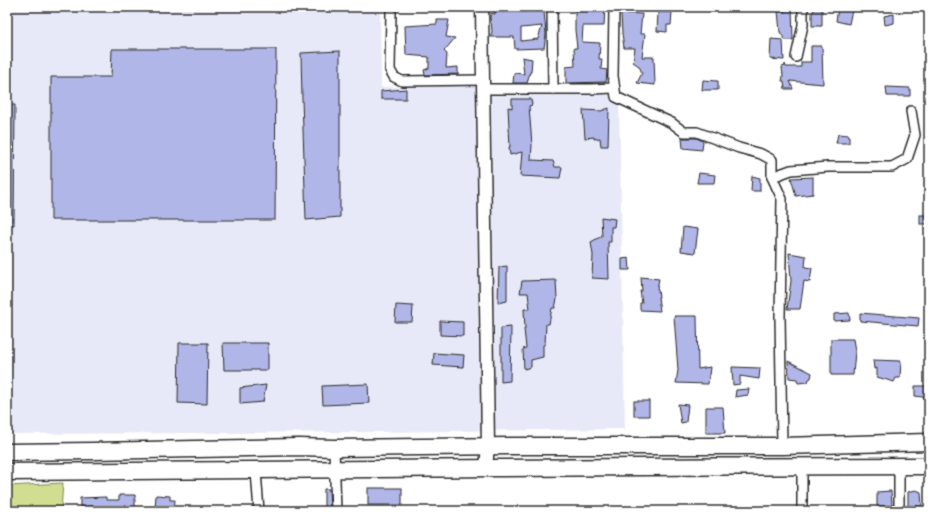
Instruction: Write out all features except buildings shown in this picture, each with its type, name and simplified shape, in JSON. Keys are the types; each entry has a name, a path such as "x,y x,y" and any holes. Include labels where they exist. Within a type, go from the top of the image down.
{"highway":[{"path":"7,452 299,447 782,446 929,442"},
{"path":"7,472 929,466"}],"street":[{"path":"390,7 390,70 394,77 402,81 483,84 553,89 614,88"},
{"path":"482,7 488,446 486,468"},
{"path":"552,7 553,89"},
{"path":"614,7 613,76 616,97 672,123 684,132 697,132 761,154 772,160 772,177 782,199 780,316 782,446"},
{"path":"796,57 803,26 803,7"},
{"path":"772,177 792,170 828,167 892,167 907,159 915,135 911,111"},
{"path":"334,448 336,511"},
{"path":"899,466 899,511"},
{"path":"802,467 802,511"},
{"path":"256,471 259,511"}],"shaded area":[{"path":"7,7 380,7 381,87 477,86 501,95 619,94 625,429 7,434"}],"green space":[{"path":"63,483 61,511 7,511 7,486"}]}
